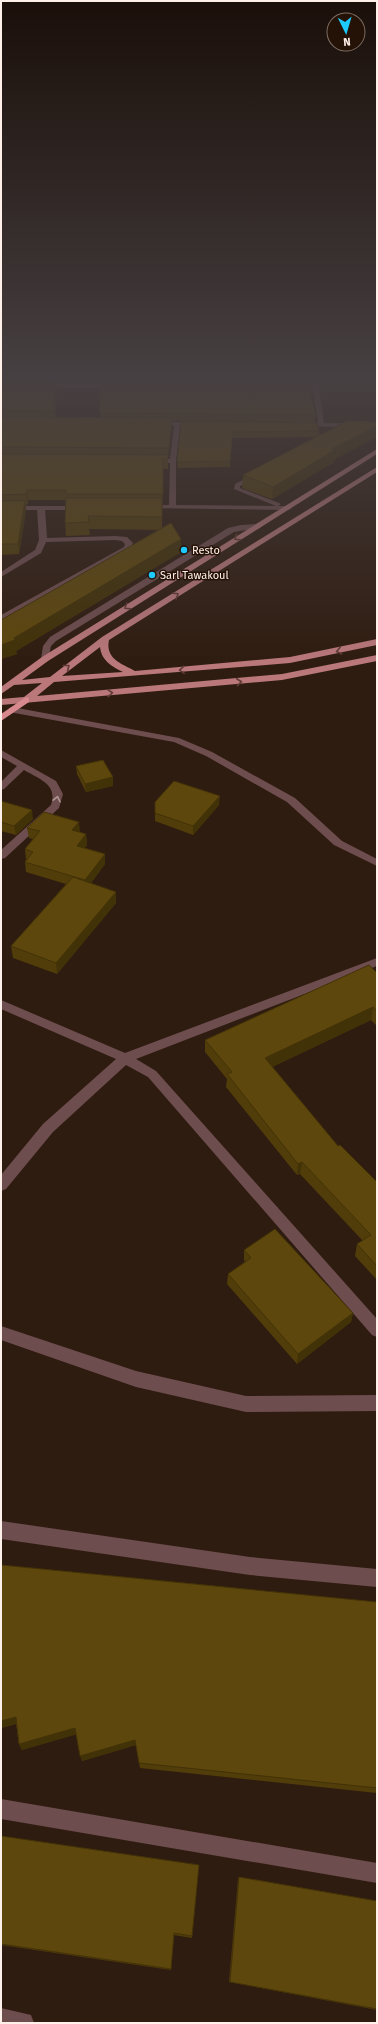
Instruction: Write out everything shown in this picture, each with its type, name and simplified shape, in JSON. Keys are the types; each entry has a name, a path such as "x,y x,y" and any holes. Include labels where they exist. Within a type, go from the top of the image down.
{"highway":[{"path":"1,718 26,700"}],"main road":[{"path":"1,691 45,659 339,475"},
{"path":"26,700 105,638 367,475"},
{"path":"288,508 307,514"},
{"path":"105,638 105,653 111,663 123,669 143,673"},
{"path":"1,684 290,660 377,642"},
{"path":"1,702 282,677 377,658"}],"street":[{"path":"172,507 173,475"},
{"path":"255,475 237,485 237,489 288,508"},
{"path":"141,507 288,508"},
{"path":"1,508 87,508"},
{"path":"1,575 38,551 43,540 41,508"},
{"path":"45,659 47,646 52,639 231,530 241,527 257,526"},
{"path":"1,618 127,548 129,543 124,539 115,538 43,540"},
{"path":"12,710 176,740 209,754 291,800 338,843 377,863"},
{"path":"1,753 53,783 58,790 59,798 55,806 1,856"},
{"path":"1,787 22,766"},
{"path":"1,1185 48,1128 125,1058 377,962"},
{"path":"1,1004 125,1058 152,1074 377,1330"},
{"path":"1,1333 136,1379 246,1404 377,1403"},
{"path":"1,1530 250,1566 377,1578"},
{"path":"1,1809 377,1873"},
{"path":"1,2019 23,2023"}],"building":[{"path":"1,475 163,475 163,494 66,494 66,490 27,490 26,494 1,495"},
{"path":"244,475 292,475 273,487"},
{"path":"66,498 162,498 162,517 88,516 89,522 65,523"},
{"path":"1,501 25,501 18,544 1,544"},
{"path":"171,523 181,539 14,638 15,640 1,645 1,620"},
{"path":"103,760 113,777 85,784 76,766"},
{"path":"174,781 220,796 193,826 155,813 155,802"},
{"path":"1,801 32,810 14,826 1,822"},
{"path":"44,812 79,822 72,830 86,834 77,846 105,854 85,880 25,862 33,852 25,849 40,831 27,828"},
{"path":"73,877 116,892 56,963 11,946"},
{"path":"369,965 377,973 377,1011 373,1007 265,1058 338,1146 340,1145 377,1182 377,1266 357,1244 371,1235 302,1162 298,1164 227,1074 232,1072 205,1040"},
{"path":"275,1229 353,1313 298,1354 228,1274 251,1258 244,1250"},
{"path":"1,1565 377,1602 377,1788 139,1763 135,1740 80,1756 75,1728 19,1744 16,1717 1,1721"},
{"path":"1,1836 199,1865 192,1936 174,1933 171,1969 1,1944"},
{"path":"239,1877 377,1901 377,2009 230,1982"}],"place":[{"name":"Resto","path":"184,550"},
{"name":"Sarl Tawakoul","path":"152,575"}]}
